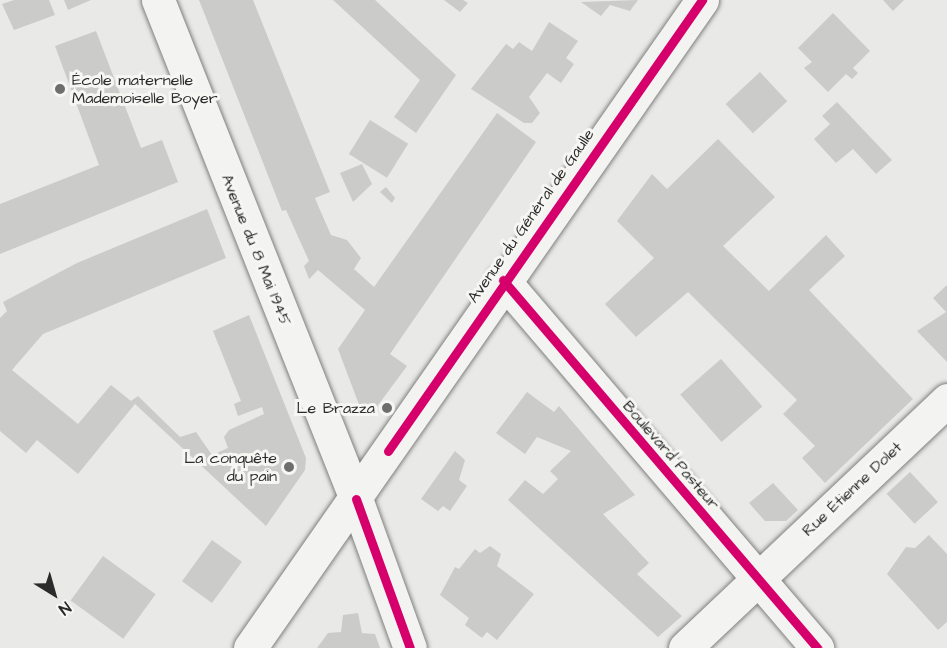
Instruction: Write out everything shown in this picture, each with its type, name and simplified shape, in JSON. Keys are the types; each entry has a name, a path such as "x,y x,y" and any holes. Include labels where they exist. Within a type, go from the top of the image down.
{"main road":[{"name":"Avenue du 8 Mai 1945","path":"158,0 356,499 410,648"},
{"name":"Avenue du Général de Gaulle","path":"250,648 356,499 503,280 702,0"},
{"name":"Boulevard Pasteur","path":"503,280 817,648"},
{"name":"Rue Étienne Dolet","path":"686,648 947,400"}],"building":[{"path":"14,0 49,0 55,15 14,30 2,4"},
{"path":"64,0 91,0 68,10"},
{"path":"199,0 253,0 330,192 315,198 320,210 331,235 347,240 361,258 354,269 374,287 497,113 536,142 390,354 407,366 373,412 361,410 338,349 365,310 318,270 309,279 304,266 309,261 286,210 282,211"},
{"path":"333,0 375,0 456,75 416,133 394,117 420,80"},
{"path":"444,0 463,0 468,3 460,12"},
{"path":"638,0 630,11 610,5 601,16 581,2"},
{"path":"883,0 904,0 893,11"},
{"path":"833,13 870,51 853,68 858,73 852,79 846,74 828,92 804,68 812,62 798,48"},
{"path":"549,22 578,41 566,58 574,64 561,83 547,73 529,97 540,113 532,123 524,123 471,89 506,44 513,49 519,42 532,51"},
{"path":"96,31 141,148 162,140 178,182 0,254 0,204 99,165 55,46"},
{"path":"760,72 787,101 753,133 726,104"},
{"path":"837,102 892,160 876,174 853,149 836,163 814,139 830,124 822,116"},
{"path":"370,120 408,144 387,178 349,154"},
{"path":"718,139 775,197 723,246 769,291 826,235 845,256 809,290 913,399 825,483 802,458 815,446 783,414 797,400 688,292 636,337 605,304 654,258 617,221 652,174 667,189"},
{"path":"362,164 372,184 353,202 340,173"},
{"path":"386,187 395,198 392,203 380,192"},
{"path":"207,209 226,258 43,334 12,370 78,424 111,385 131,401 138,396 180,437 196,432 212,455 228,448 224,437 229,430 264,414 262,407 238,416 234,404 241,401 213,331 249,315 306,458 305,470 266,526 135,404 78,474 37,440 26,453 0,431 0,318 7,311 3,302 77,263"},
{"path":"947,285 947,362 917,331 946,312 933,298"},
{"path":"721,359 762,407 722,442 680,394"},
{"path":"527,392 554,412 559,406 635,495 603,514 649,563 637,574 682,616 658,637 508,500 525,480 543,494 558,479 550,471 571,451 537,437 525,454 496,433"},
{"path":"455,451 465,460 459,480 467,486 450,511 443,506 438,511 421,499"},
{"path":"910,472 938,502 915,524 887,494"},
{"path":"773,483 798,510 786,521 765,521 749,503"},
{"path":"929,535 947,554 947,622 938,630 887,574 906,547 915,548"},
{"path":"212,540 242,562 212,603 182,581"},
{"path":"490,546 501,554 497,566 534,594 497,640 487,632 482,638 465,625 469,618 440,595 455,567 459,569 475,549 480,553"},
{"path":"103,556 156,594 123,639 71,600"},
{"path":"358,613 362,633 375,634 380,648 317,648 328,633 341,632 343,615"}],"cycle path":[{"path":"388,451 702,0"},
{"path":"503,280 817,648"},
{"path":"356,499 410,648"}],"place":[{"name":"École maternelle Mademoiselle Boyer","path":"60,89"},
{"name":"Le Brazza","path":"387,408"},
{"name":"La conquête du pain","path":"289,467"}]}
